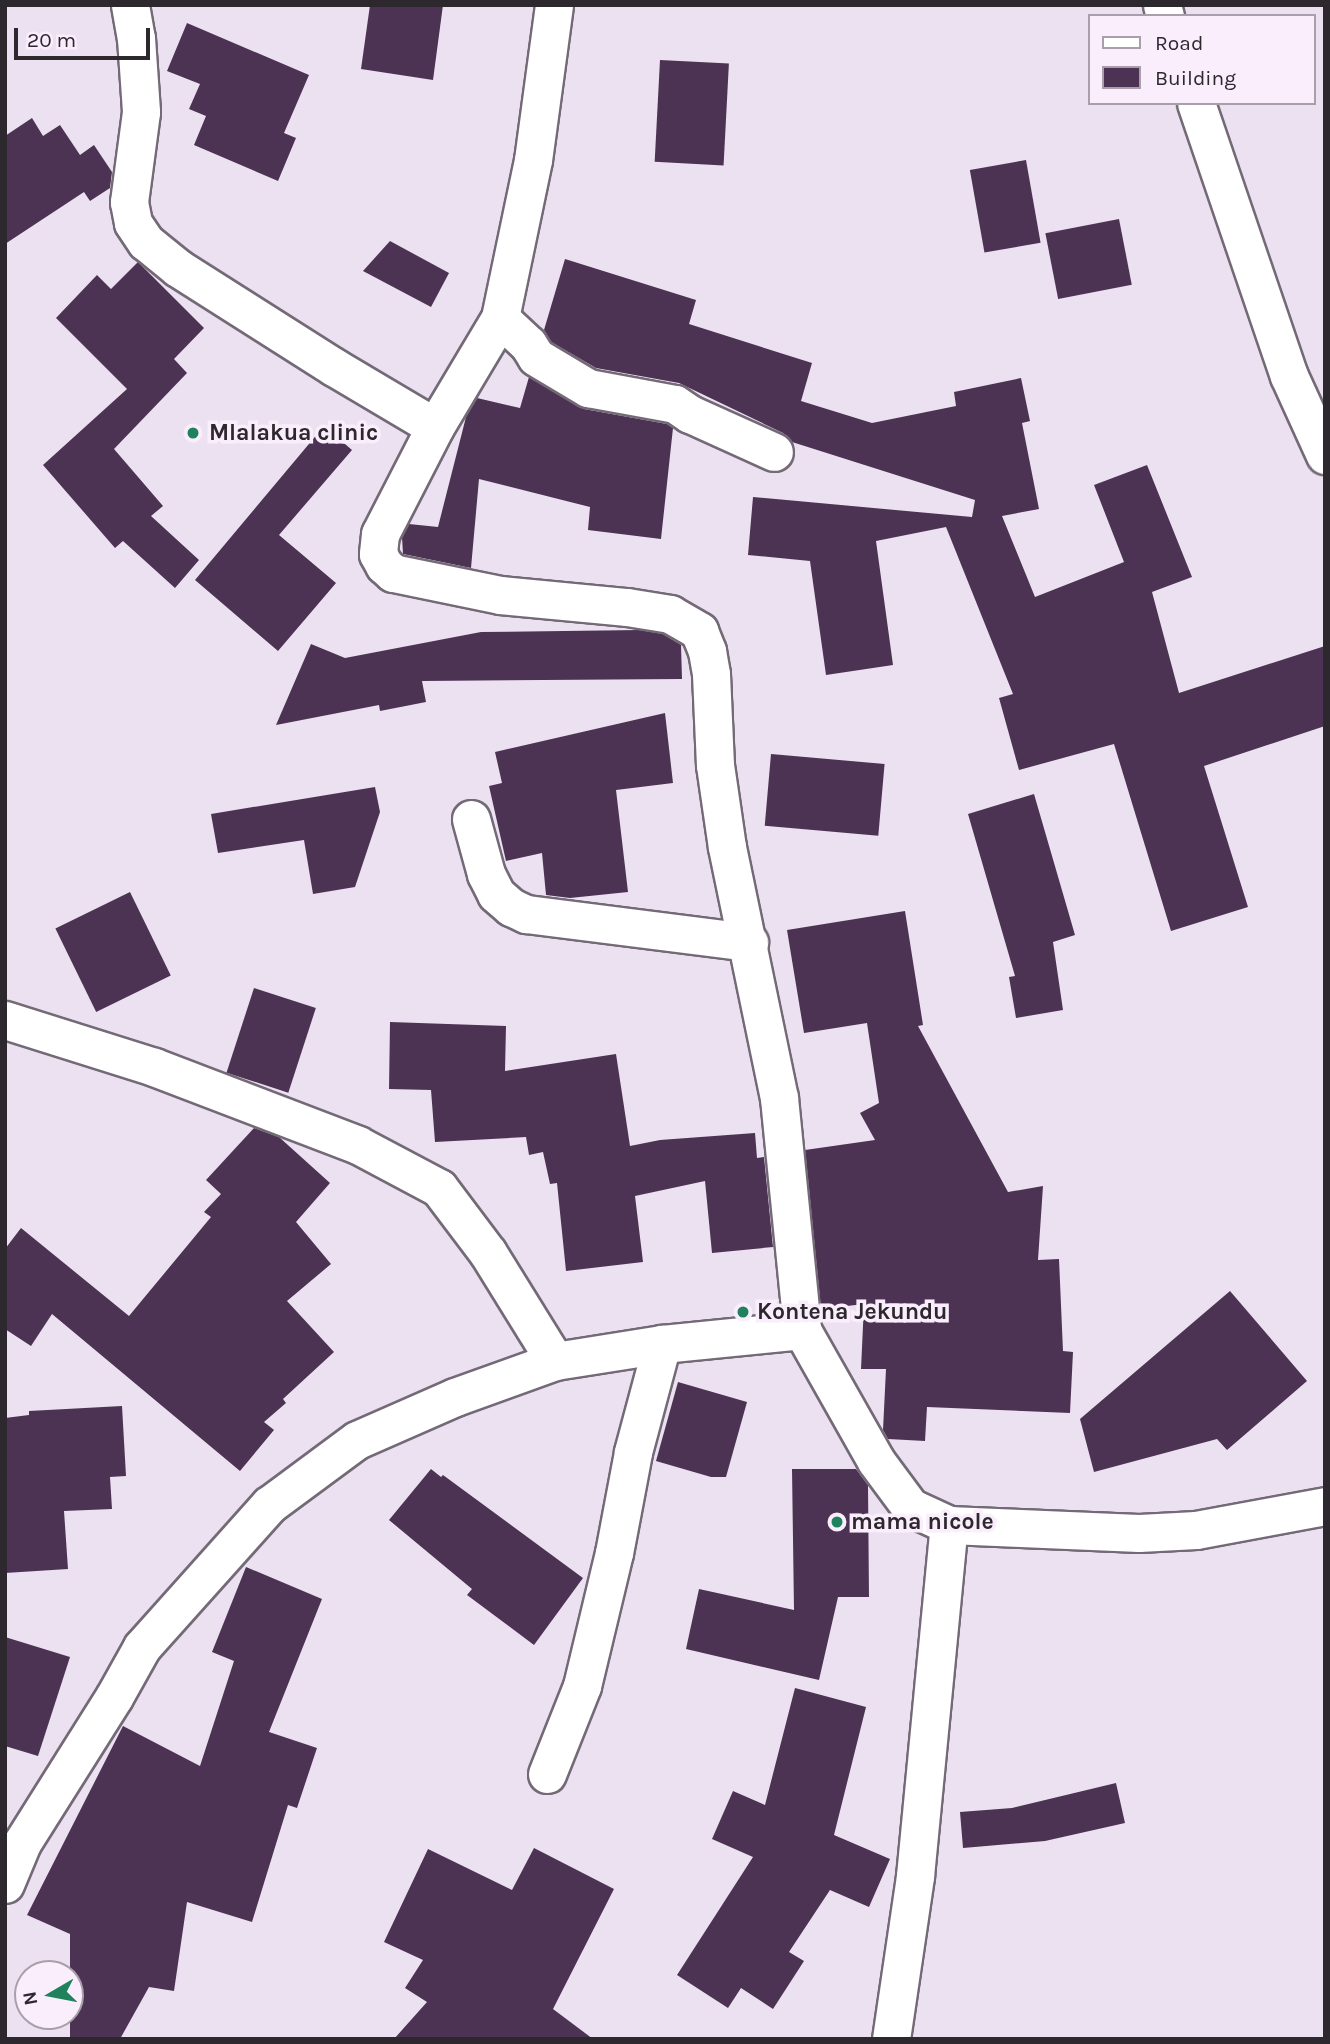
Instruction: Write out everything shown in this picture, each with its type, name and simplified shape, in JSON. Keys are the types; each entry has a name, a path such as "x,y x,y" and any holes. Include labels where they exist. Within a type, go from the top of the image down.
{"street":[{"path":"130,5 136,38 141,112 129,202 132,223 146,242 178,268 334,368 435,427"},
{"path":"554,5 533,160 500,318 435,427 380,534 378,554 384,565 393,573 500,594 670,614 699,631 708,651 711,674 715,765 727,847 749,942 779,1098 802,1330 876,1461 910,1507 949,1525 1139,1533 1196,1530 1325,1506"},
{"path":"1197,105 1289,376 1325,455"},
{"path":"500,318 528,344 536,357 588,388 675,404 690,415 774,452"},
{"path":"471,819 486,874 496,894 510,907 526,914 749,942"},
{"path":"5,1020 155,1067 358,1145 439,1188 488,1253 555,1361"},
{"path":"5,1884 22,1843 114,1697 142,1647 269,1505 357,1440 456,1396 555,1361 662,1344 802,1330"},
{"path":"547,1774 582,1686 614,1553 633,1452 662,1344"},
{"path":"891,2039 915,1876 949,1525"}],"building":[{"path":"370,5 443,5 433,80 361,69"},
{"path":"187,23 309,75 284,133 296,138 278,181 194,145 206,116 189,109 200,84 167,71"},
{"path":"660,60 729,64 724,165 655,162"},
{"path":"32,118 43,136 60,125 80,155 94,145 112,172 110,188 90,201 84,192 5,244 5,136"},
{"path":"1026,160 1041,243 984,253 970,170"},
{"path":"1119,219 1132,285 1058,299 1045,233"},
{"path":"390,241 449,273 431,307 363,271"},
{"path":"565,259 696,300 689,324 812,363 801,401 872,423 956,406 954,392 1021,378 1030,421 1022,423 1039,509 1002,516 1035,597 1124,562 1094,485 1147,465 1192,577 1152,592 1179,693 1325,646 1325,726 1204,766 1248,907 1171,931 1114,744 1019,770 999,698 1013,694 946,527 876,541 893,665 826,675 810,561 748,555 753,497 972,517 975,500 792,442 783,433 679,383 596,368 551,342 544,330"},
{"path":"138,262 204,328 174,359 187,373 114,449 163,506 151,516 199,560 175,588 123,541 115,548 43,465 127,389 56,318 97,275 111,289"},
{"path":"529,377 584,409 667,424 673,428 661,539 588,530 590,507 479,479 471,568 403,554 402,537 409,524 438,527 466,417 477,398 520,408"},
{"path":"324,426 352,450 279,535 336,583 278,651 195,580"},
{"path":"640,630 663,634 681,645 682,679 422,681 426,702 380,711 379,705 276,725 311,644 345,658 481,632"},
{"path":"665,713 673,783 616,790 628,892 570,898 546,895 542,853 506,861 489,786 502,783 495,752"},
{"path":"771,754 885,764 878,836 765,826"},
{"path":"375,787 380,812 355,887 313,894 304,840 218,853 211,814"},
{"path":"1034,794 1075,935 1053,942 1063,1010 1016,1018 1009,977 1015,976 968,814"},
{"path":"130,892 171,976 96,1012 55,928"},
{"path":"905,911 923,1025 918,1026 1008,1192 1043,1186 1038,1260 1059,1259 1063,1351 1073,1352 1070,1413 927,1407 925,1441 888,1439 883,1430 886,1369 861,1369 864,1304 821,1309 805,1150 875,1140 860,1113 879,1103 867,1023 804,1033 787,930"},
{"path":"254,988 316,1008 288,1093 226,1073"},
{"path":"390,1022 506,1026 505,1071 616,1054 630,1146 660,1140 755,1133 757,1158 764,1157 773,1247 712,1253 705,1181 635,1196 643,1262 566,1271 557,1183 550,1184 543,1152 529,1155 526,1137 435,1142 431,1090 389,1089"},
{"path":"254,1128 279,1137 330,1183 296,1222 331,1264 287,1301 334,1352 283,1399 286,1403 264,1422 274,1430 240,1471 52,1314 31,1346 5,1329 5,1249 21,1228 129,1316 211,1217 204,1212 221,1194 206,1180"},
{"path":"1230,1291 1307,1381 1227,1450 1217,1439 1094,1472 1080,1419"},
{"path":"678,1382 747,1402 726,1477 711,1477 656,1461"},
{"path":"122,1406 126,1476 110,1477 112,1509 64,1511 68,1569 5,1573 5,1418 29,1415 29,1411"},
{"path":"431,1469 441,1477 443,1475 583,1578 534,1645 467,1595 472,1589 389,1520"},
{"path":"792,1469 856,1469 868,1485 869,1597 838,1597 819,1680 686,1649 699,1589 794,1610"},
{"path":"246,1567 322,1599 269,1732 317,1748 297,1808 288,1805 252,1922 187,1902 174,1991 149,1987 120,2039 70,2039 70,2030 84,2030 84,1960 70,1960 70,1934 27,1915 123,1726 200,1766 234,1661 212,1652"},
{"path":"5,1637 70,1657 38,1756 5,1746"},
{"path":"795,1688 866,1707 834,1835 890,1859 869,1907 830,1890 789,1952 804,1961 773,2009 741,1988 728,2008 677,1975 753,1857 712,1839 733,1791 765,1805"},
{"path":"1116,1783 1125,1823 1045,1841 963,1848 960,1812 1012,1808"},
{"path":"534,1848 614,1889 553,2009 593,2039 394,2039 427,2002 405,1988 423,1960 384,1942 428,1849 512,1890"}],"place":[{"name":"Mlalakua clinic","path":"193,433"},
{"name":"Kontena Jekundu","path":"743,1312"},
{"name":"mama nicole","path":"837,1522"}]}
